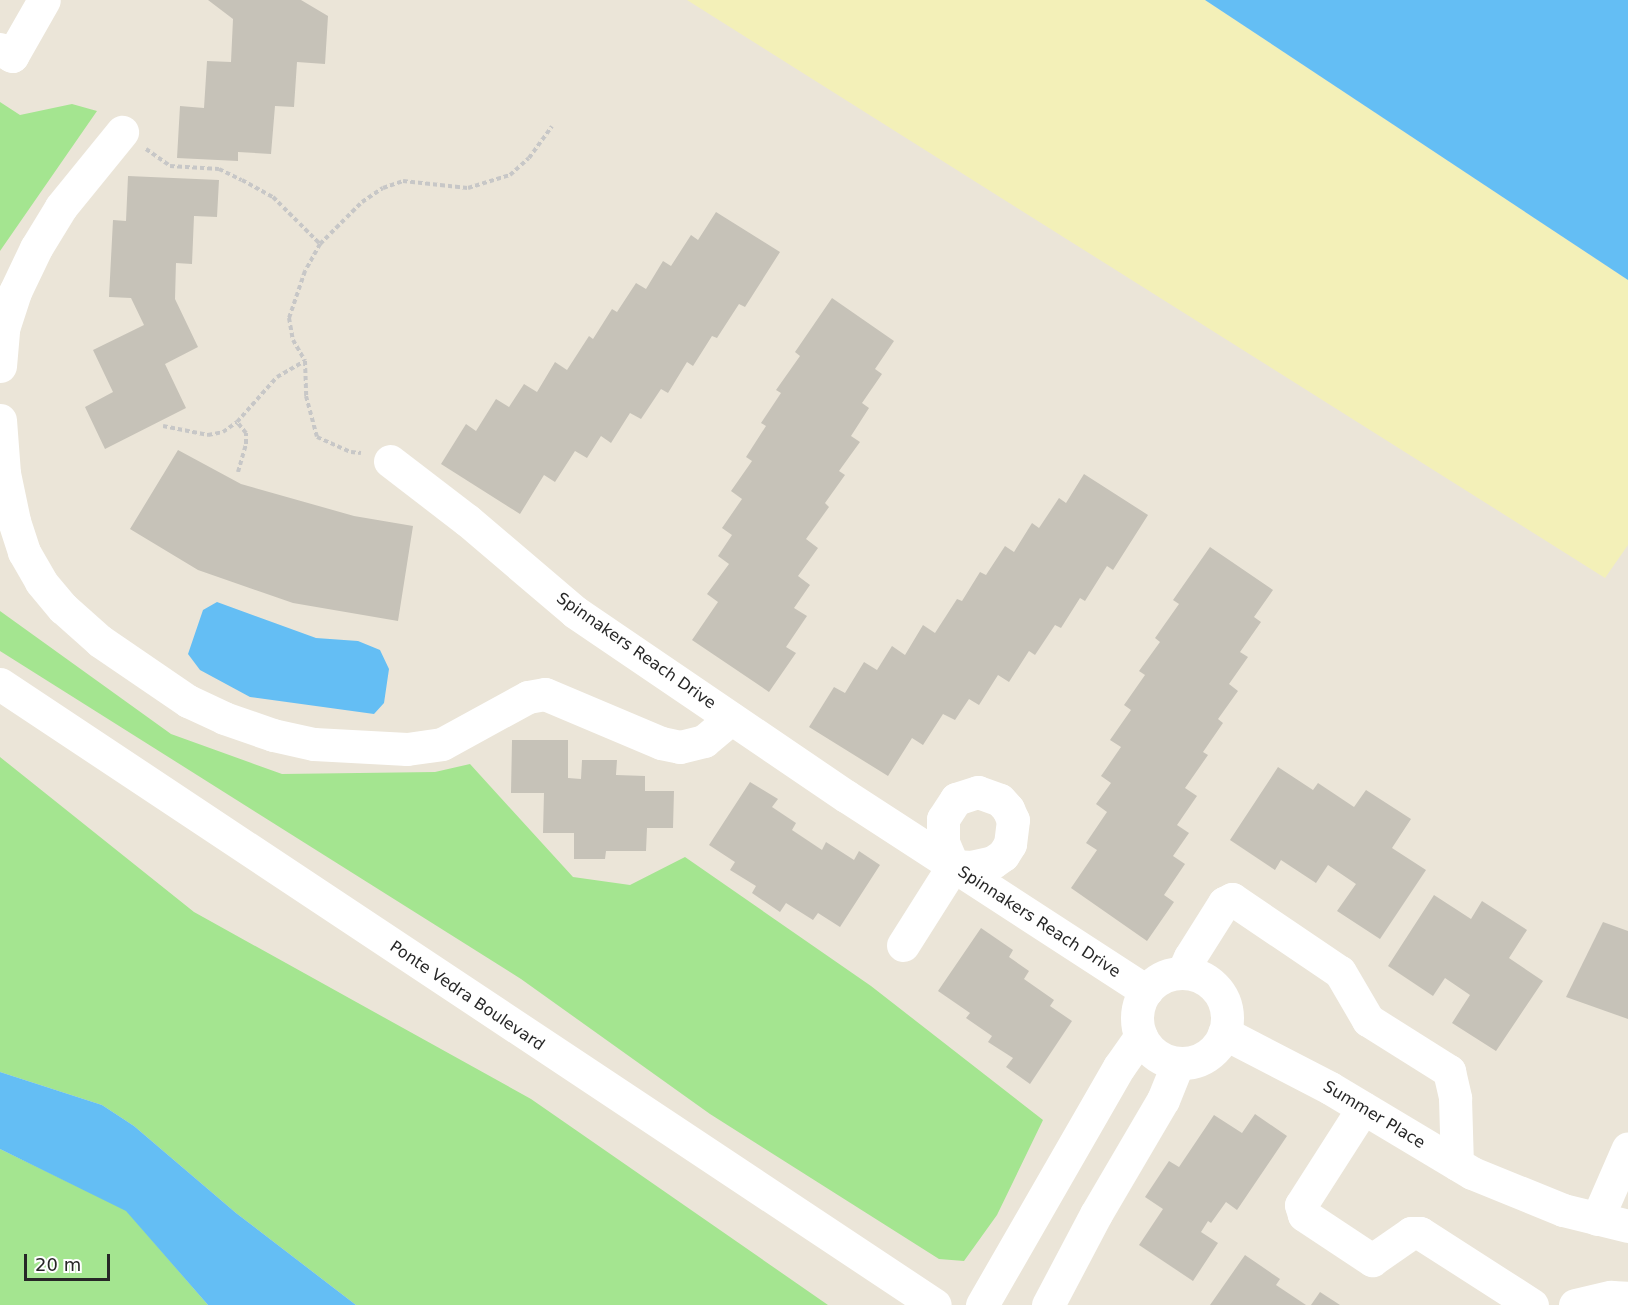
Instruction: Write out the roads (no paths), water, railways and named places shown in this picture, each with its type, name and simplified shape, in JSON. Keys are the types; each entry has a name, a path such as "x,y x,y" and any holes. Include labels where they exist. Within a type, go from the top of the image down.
{"street":[{"path":"0,49 12,56 44,0"},
{"path":"0,366 3,329 15,292 36,248 61,207 122,132"},
{"path":"0,420 4,473 14,521 24,552 41,582 63,608 100,641 188,701 224,718 273,735 314,744 407,749 442,744 528,697 545,694 661,743 680,747 705,741 731,718"},
{"name":"Spinnakers Reach Drive","path":"390,461 507,553 575,612 953,866 1146,991"},
{"name":"Ponte Vedra Boulevard","path":"0,684 935,1305"},
{"path":"903,945 953,866"},
{"path":"1183,972 1224,903 1232,899 1340,972 1368,1020 1449,1071 1455,1098 1456,1164"},
{"path":"1183,972 1200,976 1214,987 1224,1002 1227,1019 1224,1033 1209,1053 1195,1062 1178,1063 1164,1060 1150,1050 1137,1023 1139,1003 1146,991 1159,980 1183,972"},
{"name":"Summer Place","path":"1224,1033 1363,1108 1456,1164 1526,1197 1612,1223"},
{"path":"982,1305 1119,1067 1141,1035"},
{"path":"1048,1305 1096,1214 1163,1100 1178,1063"},
{"path":"1363,1108 1301,1205 1304,1215 1372,1260 1411,1233 1420,1233 1532,1305"},
{"path":"1612,1223 1628,1148"},
{"path":"1575,1305 1611,1297 1628,1298"}],"water":[{"path":"1205,0 1628,0 1628,280"},
{"path":"217,602 316,638 358,641 380,650 389,669 384,703 374,714 250,697 200,670 188,654 203,610"},
{"path":"0,1072 102,1105 134,1126 236,1213 356,1305 208,1305 126,1211 0,1149"}]}
